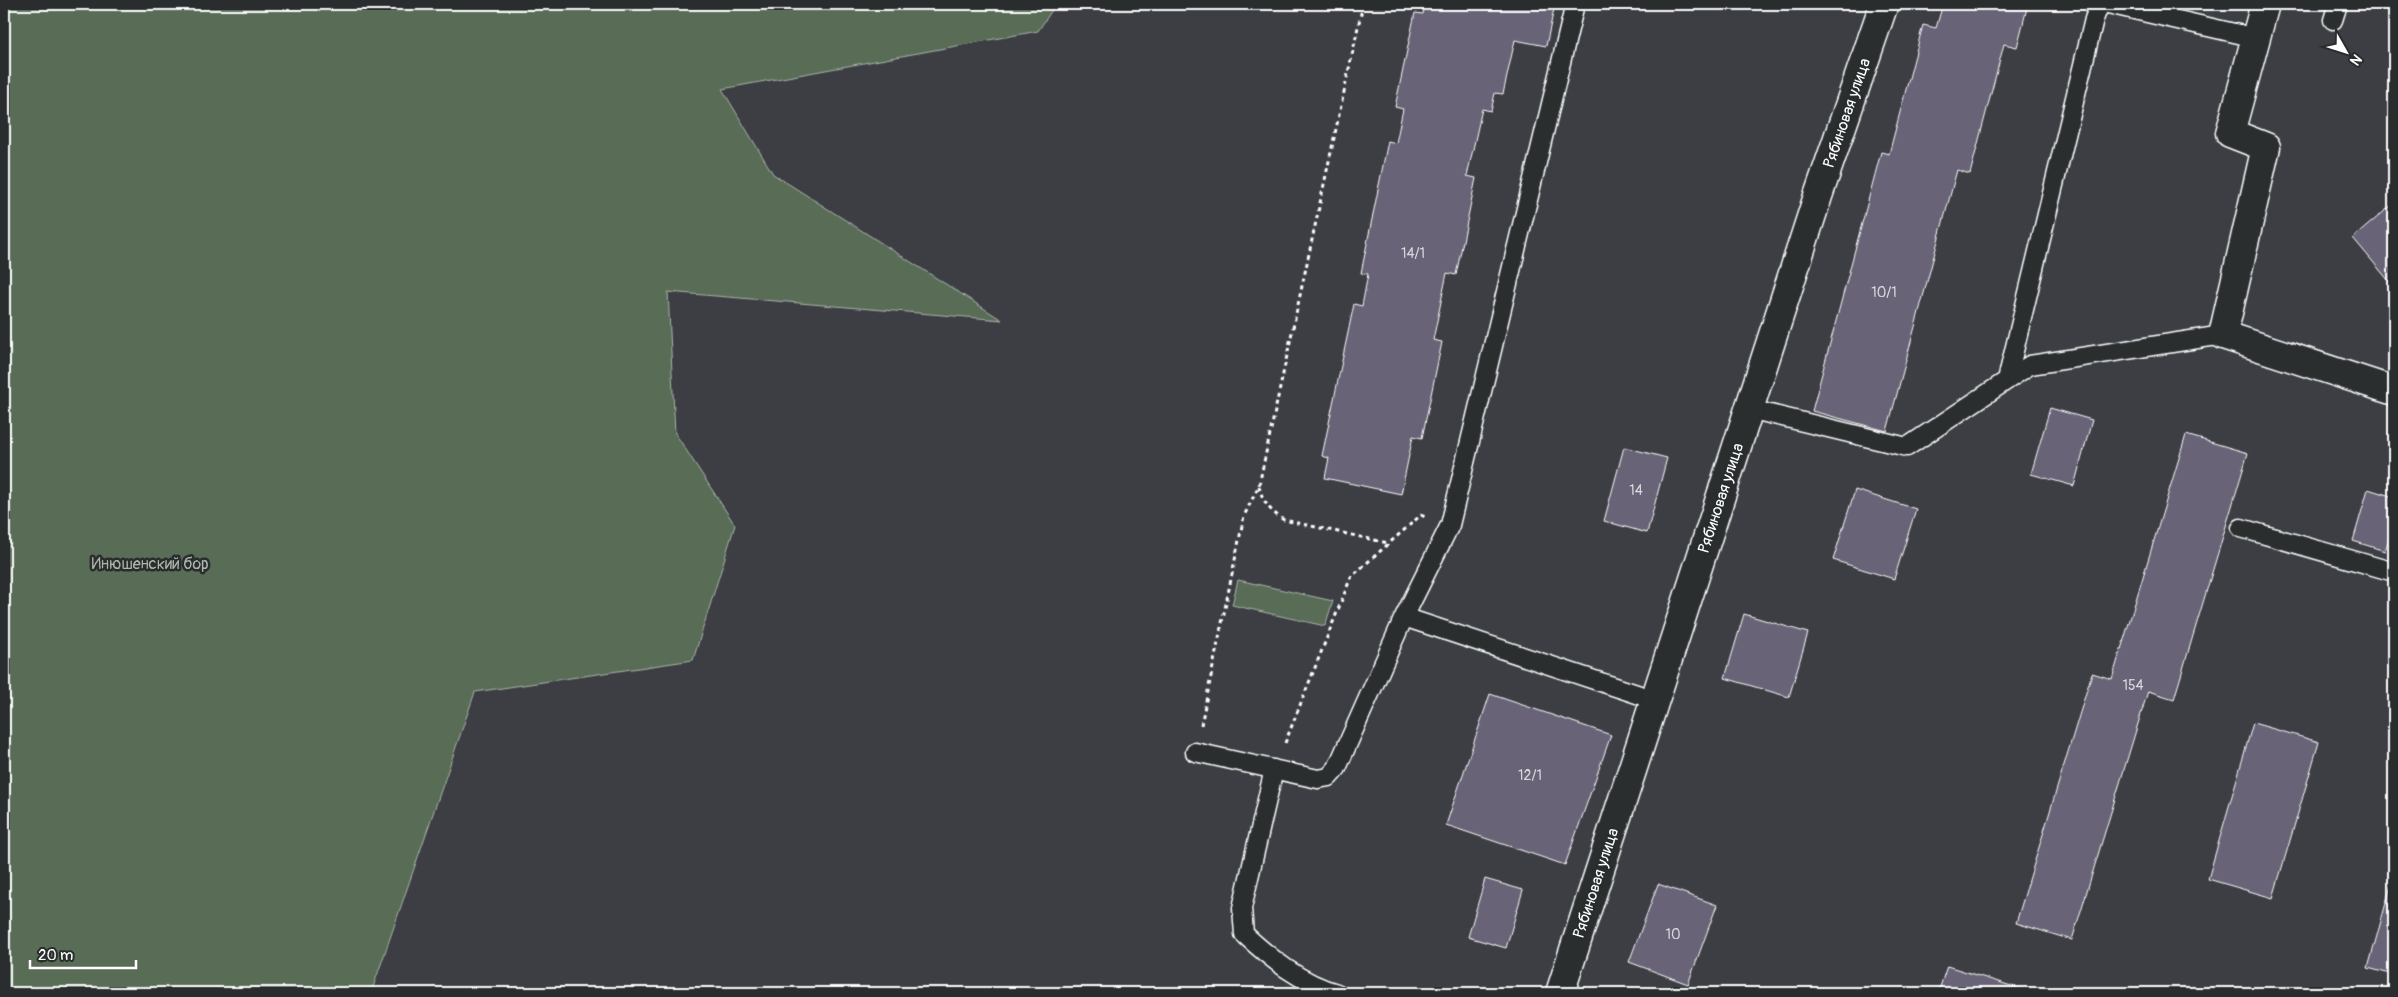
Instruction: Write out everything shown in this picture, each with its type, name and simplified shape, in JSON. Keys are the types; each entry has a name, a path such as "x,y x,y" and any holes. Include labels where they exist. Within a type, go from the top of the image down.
{"street":[{"name":"Рябиновая улица","path":"1560,993 1818,196 1884,4"},
{"path":"2265,4 2230,133 2266,147 2223,335 2394,391"}],"lane":[{"path":"1195,752 1318,779 1329,777 1337,768 1404,618 1450,525 1575,4"},
{"path":"2007,380 2094,19 2100,4"},
{"path":"2108,4 2256,38"},
{"path":"1749,409 1907,447 2030,365 2223,335"},
{"path":"2241,528 2394,572"},
{"path":"1404,618 1655,700"},
{"path":"1274,769 1242,908 1244,934 1266,955 1292,973 1337,993"}],"path":[{"path":"1204,707 1244,516 1259,486 1363,4"},
{"path":"1259,486 1262,498 1270,511 1284,520 1389,544"},
{"path":"1283,746 1351,577 1421,515 1450,525"}],"green space":[{"name":"Инюшенский бор","path":"4,4 1056,4 1038,31 722,89 773,174 1002,320 668,292 675,433 735,525 693,660 475,692 371,993 4,993"},
{"path":"1238,580 1333,601 1325,626 1232,605"}],"building":[{"path":"1425,4 1555,4 1546,46 1515,40 1503,94 1495,93 1491,111 1482,109 1467,176 1476,178 1456,275 1447,273 1433,340 1442,342 1422,438 1413,436 1401,494 1325,478 1329,458 1322,456 1354,304 1362,306 1368,274 1361,273 1388,141 1396,143 1403,109 1395,107 1415,13 1423,14"},
{"path":"1943,4 2028,4 2017,47 2004,44 1970,174 1957,170 1887,431 1812,411 1881,152 1889,154 1923,25 1936,28"},
{"path":"2394,203 2394,287 2353,238"},
{"path":"2050,408 2092,420 2074,486 2031,474"},
{"path":"2186,435 2248,453 2174,699 2148,691 2072,940 2016,923 2092,673 2112,679"},
{"path":"1624,447 1667,458 1647,533 1604,521"},
{"path":"2368,489 2394,497 2394,522 2385,551 2353,541"},
{"path":"1855,490 1916,509 1894,579 1833,560"},
{"path":"1744,614 1808,633 1789,697 1725,678"},
{"path":"1490,694 1611,735 1565,865 1446,825"},
{"path":"2253,723 2319,742 2273,898 2208,879"},
{"path":"2394,874 2394,975 2368,968"},
{"path":"1485,879 1523,890 1506,948 1468,937"},
{"path":"1658,884 1717,905 1688,984 1629,962"},
{"path":"1947,966 2034,993 1938,993"}]}
